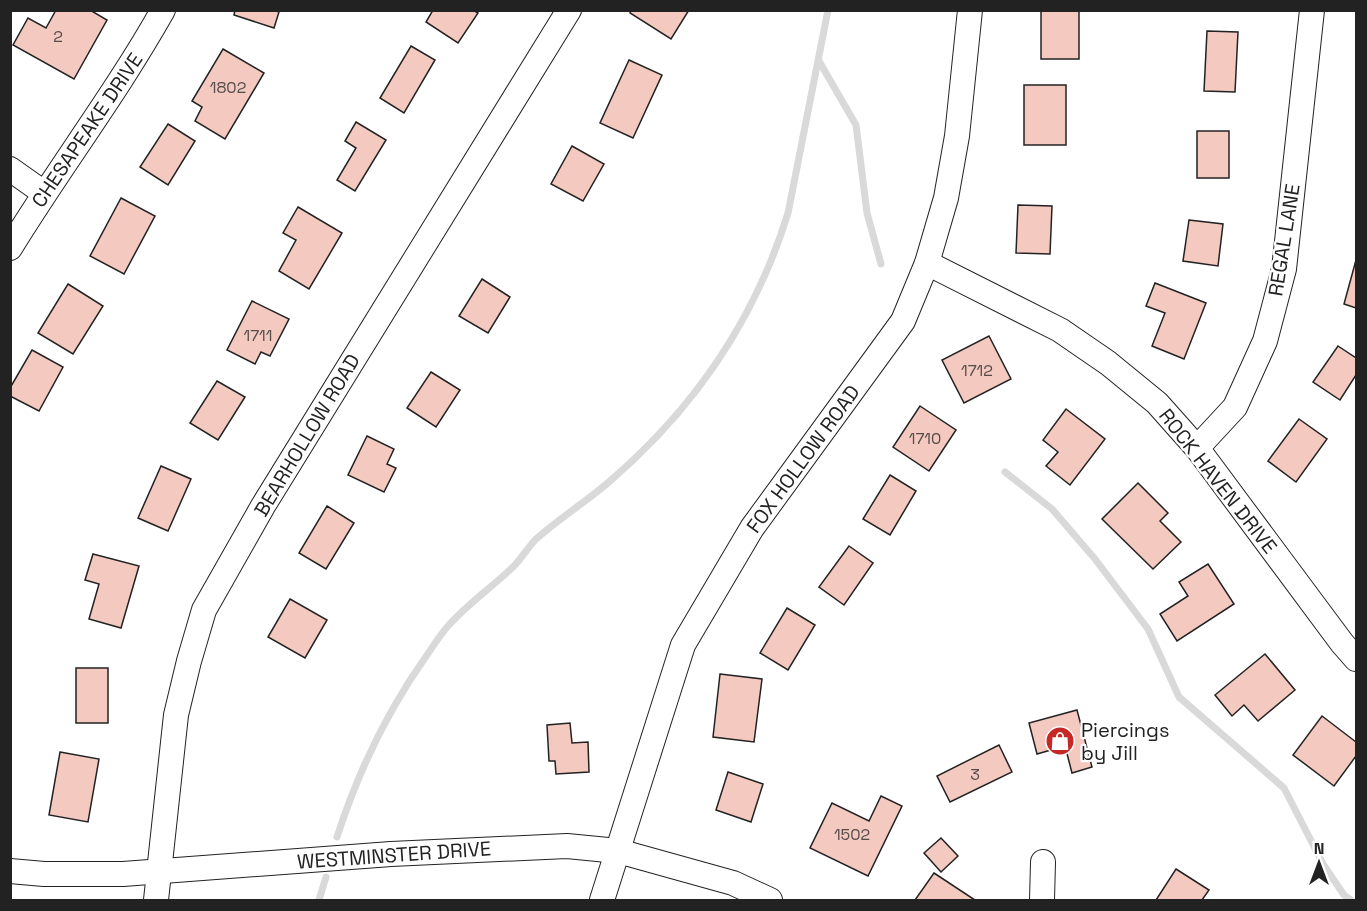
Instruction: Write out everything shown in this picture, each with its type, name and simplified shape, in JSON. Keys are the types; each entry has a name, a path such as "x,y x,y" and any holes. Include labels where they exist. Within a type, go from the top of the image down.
{"street":[{"name":"CHESAPEAKE DRIVE","path":"10,249 164,10"},
{"name":"BEARHOLLOW ROAD","path":"156,900 176,715 204,610 263,506 569,10"},
{"name":"FOX HOLLOW ROAD","path":"602,900 683,645 752,528 903,321 927,263 946,198 957,136 970,10"},
{"name":"REGAL LANE","path":"1197,448 1235,407 1265,342 1284,269 1312,10"},
{"path":"10,170 44,193"},
{"name":"ROCK HAVEN DRIVE","path":"927,263 1060,330 1108,363 1157,403 1197,448 1356,659"},
{"name":"WESTMINSTER DRIVE","path":"10,871 96,876 391,854 567,846 618,851 733,883 770,900"},
{"path":"1042,900 1043,862"}],"building":[{"path":"56,10 90,10 107,20 74,79 13,45 28,18 46,28"},
{"path":"235,10 279,12 274,28 234,15"},
{"path":"433,10 473,10 478,13 458,43 426,22"},
{"path":"631,10 689,10 671,39 630,13"},
{"path":"1041,10 1079,10 1079,59 1041,59"},
{"path":"1207,31 1238,32 1235,92 1204,91"},
{"path":"411,46 435,60 404,113 380,98"},
{"path":"223,49 264,73 225,139 195,121 202,107 192,101"},
{"path":"629,60 662,75 633,138 600,123"},
{"path":"1024,85 1066,85 1066,145 1024,145"},
{"path":"356,122 386,140 355,191 337,180 356,148 345,141"},
{"path":"168,124 195,141 168,185 140,167"},
{"path":"1197,131 1229,131 1229,178 1197,178"},
{"path":"572,146 604,164 583,201 551,184"},
{"path":"121,198 155,216 124,274 90,256"},
{"path":"1018,205 1052,206 1050,254 1016,253"},
{"path":"298,207 342,233 309,289 279,271 296,240 283,233"},
{"path":"1189,220 1223,224 1218,266 1183,261"},
{"path":"1356,260 1356,308 1344,304"},
{"path":"482,279 510,297 488,333 459,316"},
{"path":"1155,283 1206,303 1184,359 1152,346 1165,313 1146,306"},
{"path":"68,284 103,306 73,354 38,333"},
{"path":"252,301 289,319 270,356 261,352 255,364 227,350"},
{"path":"989,336 1011,379 964,403 942,360"},
{"path":"1338,346 1356,358 1356,375 1340,400 1313,382"},
{"path":"32,350 63,367 39,411 10,396 10,388"},
{"path":"431,372 460,390 436,427 407,408"},
{"path":"217,381 245,397 218,440 190,423"},
{"path":"920,406 956,430 929,471 893,447"},
{"path":"1066,409 1105,439 1070,485 1046,466 1058,452 1043,440"},
{"path":"1299,419 1327,439 1296,482 1268,461"},
{"path":"367,436 394,449 387,464 396,468 384,492 348,475"},
{"path":"161,466 191,479 168,531 138,518"},
{"path":"890,475 916,491 890,535 863,519"},
{"path":"1138,483 1168,513 1160,521 1181,542 1153,569 1102,519"},
{"path":"327,506 354,523 326,569 299,553"},
{"path":"849,546 873,563 844,605 819,587"},
{"path":"93,554 139,566 121,628 89,619 99,584 85,580"},
{"path":"1208,564 1234,604 1177,641 1160,614 1188,596 1179,582"},
{"path":"290,599 327,620 305,658 268,637"},
{"path":"787,608 815,625 788,670 760,653"},
{"path":"1265,654 1295,690 1258,721 1244,705 1232,716 1215,695"},
{"path":"76,668 108,668 108,723 76,723"},
{"path":"720,674 762,679 754,742 713,737"},
{"path":"1077,710 1092,767 1072,773 1065,746 1037,754 1029,723"},
{"path":"1322,716 1356,742 1356,756 1334,786 1293,755"},
{"path":"570,723 572,743 588,742 589,772 556,774 555,761 549,761 547,725"},
{"path":"999,745 1012,772 950,802 937,776"},
{"path":"60,752 99,759 88,822 49,815"},
{"path":"728,772 763,784 751,822 716,810"},
{"path":"881,796 902,806 868,876 810,848 832,803 869,821"},
{"path":"941,838 958,856 941,872 924,853"},
{"path":"1176,869 1209,890 1202,900 1156,900"},
{"path":"934,873 975,900 915,900"}],"waterway":[{"path":"337,837 354,789 386,720 442,633 464,610 515,565 535,540 601,489 641,453 695,392 719,360 740,326 758,290 788,213 828,10"},
{"path":"819,61 856,125 867,213 881,264"},
{"path":"1005,472 1052,509 1095,559 1148,629 1179,697 1284,788 1323,864 1344,895 1351,900"},
{"path":"319,900 326,877"}],"place":[{"name":"Piercings by Jill","path":"1060,741"}]}
